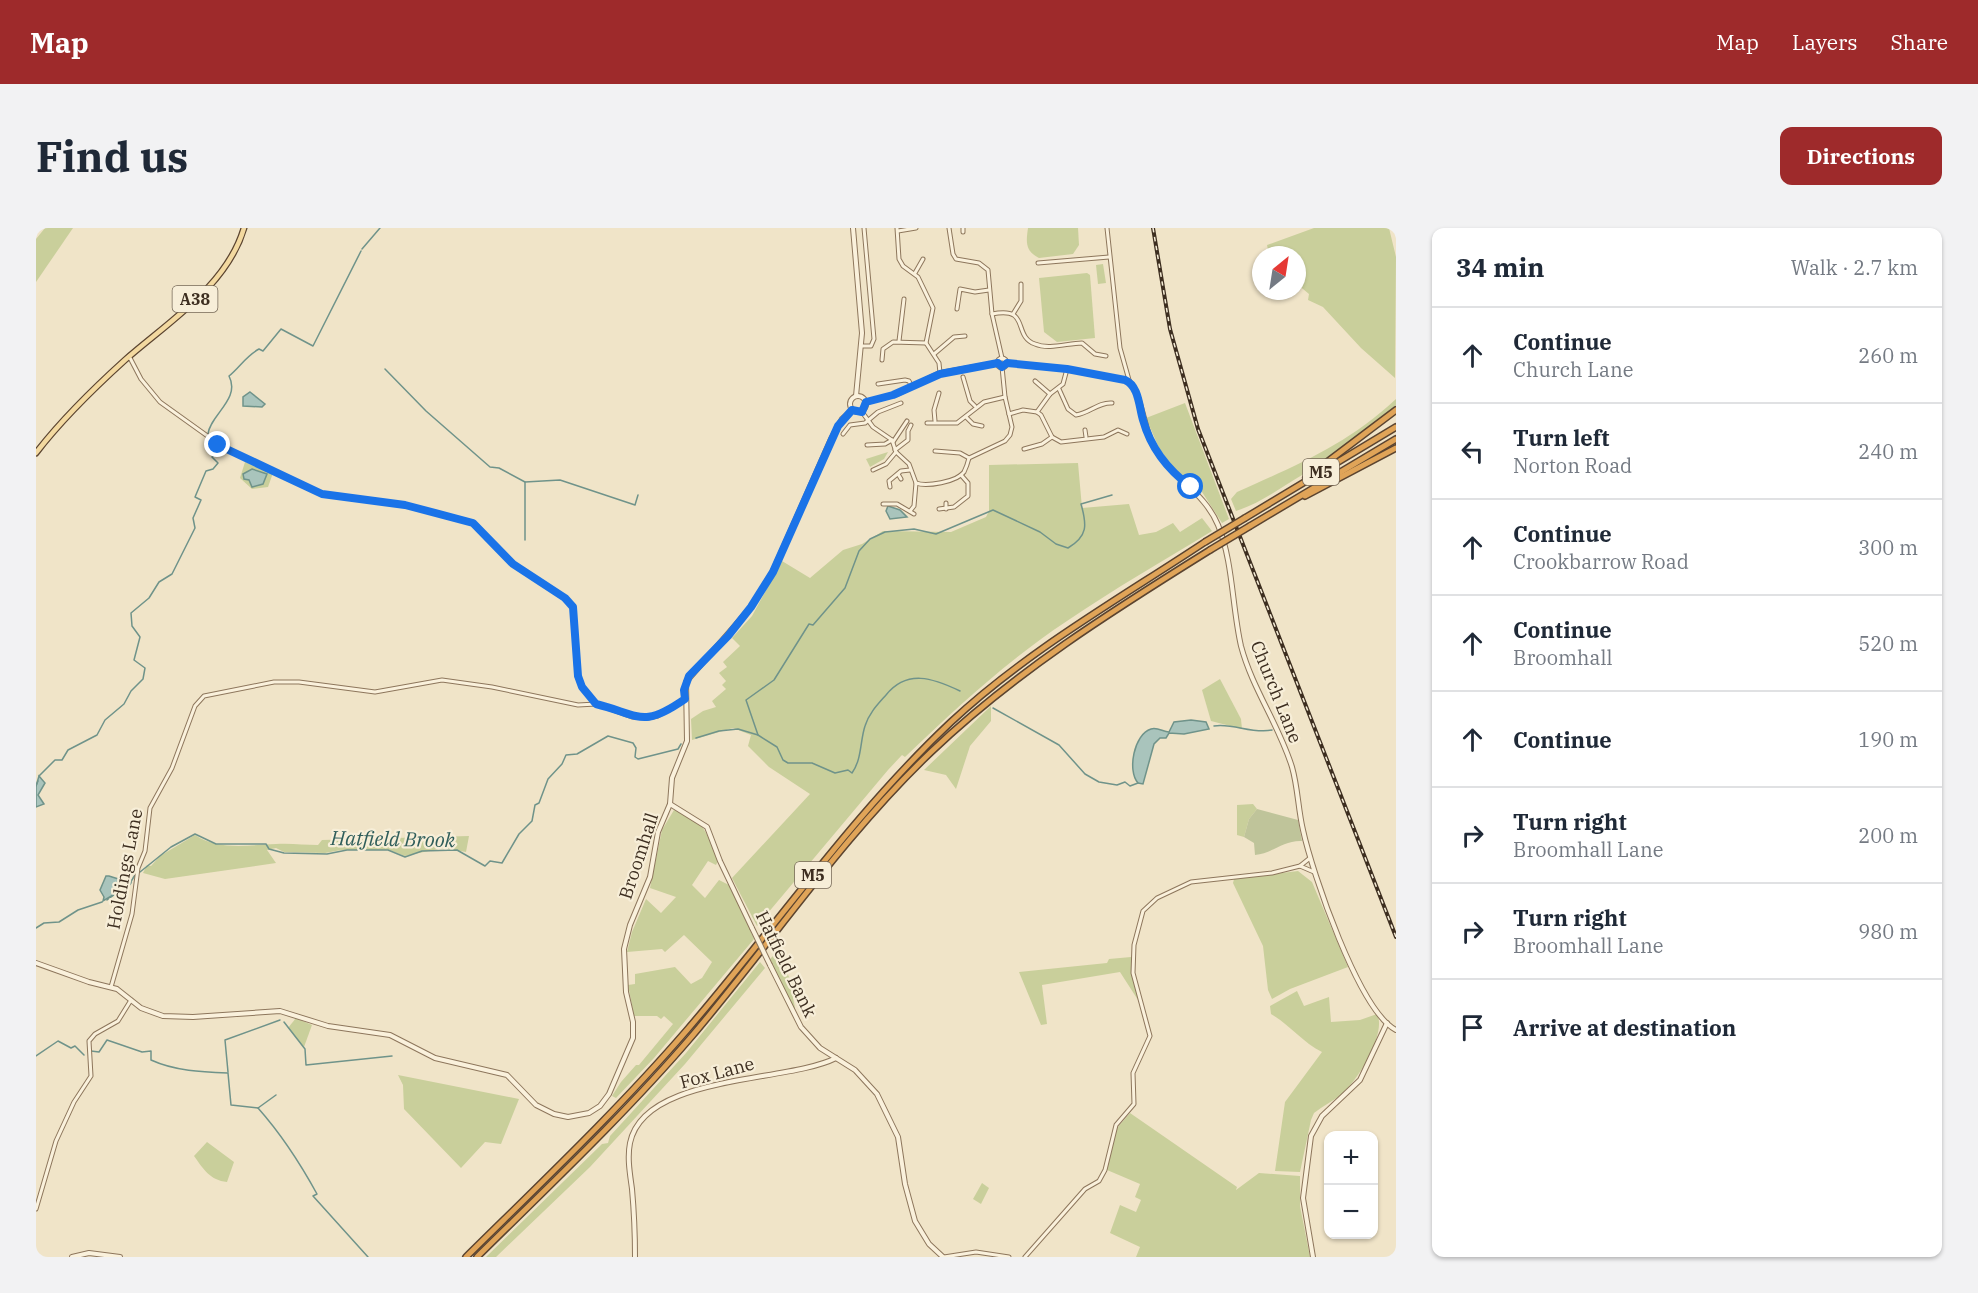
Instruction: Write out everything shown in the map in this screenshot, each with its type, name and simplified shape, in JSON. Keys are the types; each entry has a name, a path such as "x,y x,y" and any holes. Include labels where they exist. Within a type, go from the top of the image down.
{"highway":[{"name":"M5","path":"1290,490 1396,410"},
{"name":"M5","path":"465,1257 625,1099 688,1029 896,777 945,728 1035,654 1205,542 1396,427"},
{"name":"M5","path":"477,1257 639,1095 693,1035 861,829 929,754 1025,671 1131,598 1272,511 1396,439"},
{"name":"M5","path":"1272,511 1289,505 1396,448"}],"main road":[{"name":"A38","path":"36,453 66,417 218,277 236,249 244,228"}],"street":[{"path":"854,228 862,346 856,396"},
{"path":"862,346 871,346 874,339 864,228"},
{"path":"916,228 898,230 899,259 903,266 915,273 933,308 926,344"},
{"path":"949,228 953,254 956,259 983,265 990,276 992,314 1002,358 1007,363 1067,369 1129,381 1120,348 1107,228"},
{"path":"1038,263 1110,257"},
{"path":"952,263 956,259"},
{"path":"915,273 922,260 927,264"},
{"path":"1013,314 1021,301 1021,284"},
{"path":"957,309 960,289 975,292 989,290"},
{"path":"1021,290 1026,291"},
{"path":"898,341 904,299"},
{"path":"992,314 1003,312 1013,314 1032,343 1042,346 1082,343 1095,354 1106,356"},
{"path":"934,354 959,333 965,336"},
{"path":"882,360 883,349 887,344 898,341 926,344 939,363 940,374"},
{"path":"129,357 141,379 160,402 227,450 322,494 405,505 468,520 477,526 513,564 565,598 573,607 578,676 582,687 596,704 632,717 648,718 658,716 685,699"},
{"path":"866,402 893,395 940,374 998,363 1002,358"},
{"path":"961,475 969,458 1005,441 1012,428 1005,397 1002,367 998,363"},
{"path":"1002,367 1007,363"},
{"path":"1037,412 1050,393 1064,384 1067,369"},
{"path":"963,377 970,401 975,406"},
{"path":"878,384 905,380 909,381 912,387"},
{"name":"Church Lane","path":"1129,381 1135,389 1149,436 1162,459 1198,494 1219,526 1226,549 1233,605 1244,657 1292,766 1314,872 1349,962 1387,1023"},
{"path":"960,384 964,382"},
{"path":"1036,388 1037,382 1050,393"},
{"path":"1059,389 1068,409 1076,416 1104,402 1112,403"},
{"path":"935,421 936,395"},
{"path":"866,402 862,397 856,396 850,400 852,410 862,412 869,422 892,441 896,451 909,464 916,483 912,513 897,504 883,504"},
{"path":"927,423 935,421 957,423 966,417 975,406 992,399 1005,397"},
{"path":"1104,397 1104,402"},
{"path":"862,412 866,402"},
{"path":"843,434 850,425 869,422 878,412 901,403"},
{"name":"Broomhall","path":"36,963 89,982 111,987 123,992 148,1012 171,1017 280,1011 328,1026 390,1035 435,1058 507,1075 537,1105 568,1117 592,1111 603,1102 611,1089 634,1031 625,972 626,938 648,883 658,831 670,804 672,778 687,741 684,690 689,676 751,607 782,555 831,439 842,419 852,410"},
{"path":"1009,414 1030,410 1037,412 1041,415 1052,437 1066,442 1086,437 1104,437 1121,430"},
{"path":"966,417 973,424 982,426"},
{"path":"867,445 885,444 898,438 907,421"},
{"path":"973,424 973,429"},
{"path":"873,470 886,464 908,440 911,425"},
{"path":"1121,430 1122,425"},
{"path":"1085,430 1086,437"},
{"path":"1121,430 1127,434"},
{"path":"1024,448 1042,444 1052,437"},
{"path":"1028,441 1030,446"},
{"path":"935,451 960,453 969,458"},
{"path":"890,487 889,480 910,470"},
{"path":"898,474 901,479"},
{"path":"916,483 921,485 940,478 961,475"},
{"path":"939,509 958,505 968,496 968,483 961,475"},
{"path":"945,503 946,509"},
{"name":"Holdings Lane","path":"111,987 132,914 138,868 146,851 152,802 172,768 195,706 204,696 274,682 299,682 368,692 442,680 492,687 578,705 596,704"},
{"name":"Hatfield Bank","path":"670,804 707,827 720,861 801,1027 815,1043 866,1079 892,1119 898,1137 905,1184 915,1221 929,1244 943,1257"},
{"path":"1025,1257 1085,1189 1099,1181 1105,1170 1116,1125 1134,1104 1133,1073 1150,1036 1133,973 1134,945 1143,911 1157,898 1191,882 1272,873 1300,866 1310,858"},
{"path":"1300,866 1314,872"},
{"path":"36,1209 56,1141 74,1102 91,1076 89,1041 95,1034 118,1022 131,1000"},
{"path":"1313,1257 1303,1198 1311,1136 1322,1116 1360,1080 1387,1023 1396,1029"},
{"name":"Fox Lane","path":"635,1257 629,1148 635,1128 644,1118 666,1103 693,1091 837,1058"},
{"path":"943,1257 976,1252 1009,1257"},
{"path":"72,1257 89,1253 120,1257"}],"green space":[{"path":"45,228 73,228 36,282 36,239"},
{"path":"1028,228 1078,228 1079,245 1073,254 1039,258 1027,246"},
{"path":"1314,228 1389,228 1396,257 1395,378 1361,348 1323,307 1308,300 1306,246 1267,245"},
{"path":"1103,264 1106,283 1098,284 1096,265"},
{"path":"1087,273 1090,275 1095,338 1057,342 1044,332 1039,278"},
{"path":"1396,399 1396,405 1350,442 1270,495 1236,511 1231,499 1237,492 1301,463 1340,442"},
{"path":"1185,403 1229,519 1222,523 1202,492 1174,469 1159,448 1146,418"},
{"path":"888,452 884,459 870,467 866,459"},
{"path":"245,462 273,473 268,487 252,489 240,478"},
{"path":"1078,463 1082,508 1129,504 1139,535 1156,532 1173,523 1180,532 1202,518 1212,531 1045,636 983,685 905,757 902,755 757,926 732,878 810,794 769,767 748,746 751,735 733,728 692,740 691,719 703,711 716,707 712,701 726,689 722,685 726,681 719,673 727,667 723,662 740,646 732,638 752,616 782,561 810,578 843,550 862,544 883,531 951,532 986,517 989,511 989,465"},
{"path":"1220,679 1241,719 1242,729 1211,721 1202,690"},
{"path":"991,706 991,721 970,746 956,789 946,775 924,770"},
{"path":"1253,804 1257,809 1249,819 1244,837 1237,835 1237,805"},
{"path":"1257,809 1298,820 1302,841 1290,842 1255,855 1254,843 1244,837 1249,819"},
{"path":"674,810 693,819 704,829 718,861 716,865 708,861 692,885 705,898 719,880 731,886 754,939 654,1058 616,1098 612,1096 621,1082 636,1065 639,1065 673,1024 664,1016 661,1019 657,1016 634,1016 628,985 635,984 635,974 675,967 691,984 702,978 712,962 684,935 665,952 662,949 627,952 632,932 646,899 661,913 676,897 650,888 662,830"},
{"path":"195,835 214,843 234,846 318,845 322,840 469,836 466,852 443,848 405,856 389,850 341,850 325,853 284,852 276,848 267,850 276,863 165,879 143,873 147,865 151,866 160,856"},
{"path":"1298,871 1312,882 1348,967 1290,989 1272,999 1268,990 1263,946 1233,883 1234,879"},
{"path":"778,951 789,977 795,1008 793,1009 770,959"},
{"path":"1131,957 1138,1000 1120,972 1042,985 1047,1024 1041,1025 1019,972 1107,963 1109,959"},
{"path":"760,962 765,968 685,1064 590,1167 496,1257 486,1257 602,1144 608,1143 610,1136 686,1053"},
{"path":"1297,991 1304,1006 1329,997 1331,1022 1360,1020 1377,1014 1378,1033 1363,1068 1349,1087 1314,1113 1300,1172 1275,1171 1285,1102 1322,1052 1271,1014 1270,1006"},
{"path":"296,1018 312,1025 304,1047 288,1028"},
{"path":"398,1075 519,1099 501,1144 485,1142 461,1168 404,1109 403,1085"},
{"path":"1130,1113 1237,1187 1236,1190 1259,1173 1300,1176 1300,1206 1310,1257 1136,1257 1140,1247 1110,1233 1120,1205 1136,1212 1141,1200 1135,1197 1140,1184 1107,1170 1117,1128"},
{"path":"207,1142 234,1162 227,1182 212,1177 194,1156"},
{"path":"982,1183 989,1188 981,1204 973,1199"}],"water":[{"path":"250,392 265,404 262,407 243,406 243,397"},
{"path":"252,469 267,474 263,484 252,487 249,480 244,479 243,474"},
{"path":"888,506 900,510 907,517 890,519 886,511"},
{"path":"1191,720 1206,722 1209,729 1184,734 1169,733 1166,738 1160,738 1154,744 1143,784 1138,783 1133,770 1134,753 1145,732 1156,729 1169,732 1174,722"},
{"path":"39,776 45,783 38,795 44,804 36,807 36,786"},
{"path":"106,876 131,883 125,891 118,892 103,901 104,897 100,890"}],"waterway":[{"path":"362,249 380,228"},
{"path":"208,434 231,392 232,384 229,376 254,352 259,349 263,351 281,329 313,346 361,251"},
{"path":"385,369 426,411 490,467 499,468 525,482 525,540"},
{"path":"39,776 55,760 62,760 68,750 97,735 105,720 124,704 131,691 143,679 145,668 134,660 140,637 132,626 131,613 149,598 159,582 172,574 195,528 193,518 201,500 195,497 206,471 213,469 218,463 212,457 215,454 207,441"},
{"path":"525,482 560,480 635,505 638,495"},
{"path":"758,735 746,700 774,680 809,624 813,625 845,588 859,551 870,539 885,532 914,529 936,534 993,510 1040,532 1056,544 1068,548 1075,544 1084,529 1081,504 1112,495"},
{"name":"Hatfield Brook","path":"696,738 719,731 738,729 758,735 777,747 783,760 788,763 812,763 835,773 848,770 852,773 858,762 863,732 869,717 894,687 903,682 921,678 940,682 960,691"},
{"name":"Hatfield Brook","path":"993,708 1059,745 1085,774 1099,782 1117,785 1125,782 1130,786 1138,783"},
{"path":"1214,726 1221,725 1257,731 1272,730"},
{"name":"Hatfield Brook","path":"140,872 171,847 195,834 216,844 266,844 269,849 284,853 327,854 347,850 388,850 405,857 422,851 457,850 485,866 490,861 502,863 519,834 532,821 535,805 539,803 548,779 562,764 566,755 577,754 608,736 633,743 636,748 635,757 638,759 678,749 681,744"},
{"path":"36,786 38,781"},
{"name":"Hatfield Brook","path":"107,900 118,892 125,891 135,875"},
{"name":"Hatfield Brook","path":"36,928 44,923 59,922 78,910 102,902"},
{"path":"228,1072 225,1040 280,1020"},
{"path":"284,1022 305,1049 306,1065 392,1056"},
{"name":"Hatfield Brook","path":"91,1051 99,1052 107,1040 142,1052 151,1051 151,1060 170,1067 228,1073 231,1105 258,1108 297,1160 317,1194 313,1196 368,1257"},
{"name":"Hatfield Brook","path":"36,1056 58,1041 71,1048 75,1046 84,1055"},
{"path":"258,1108 276,1095"}],"railway":[{"path":"1153,228 1170,329 1198,429 1396,937"}],"route":[{"path":"218,445 322,494 405,505 473,523 513,564 571,604 576,616 575,647 579,682 592,700 596,704 640,718 658,716 685,699 684,690 689,676 728,636 751,607 782,555 811,483 838,426 852,410 862,412 866,402 907,390 940,374 998,363 1002,367 1007,363 1042,365 1129,381 1135,389 1152,443 1170,471 1191,487"}]}
